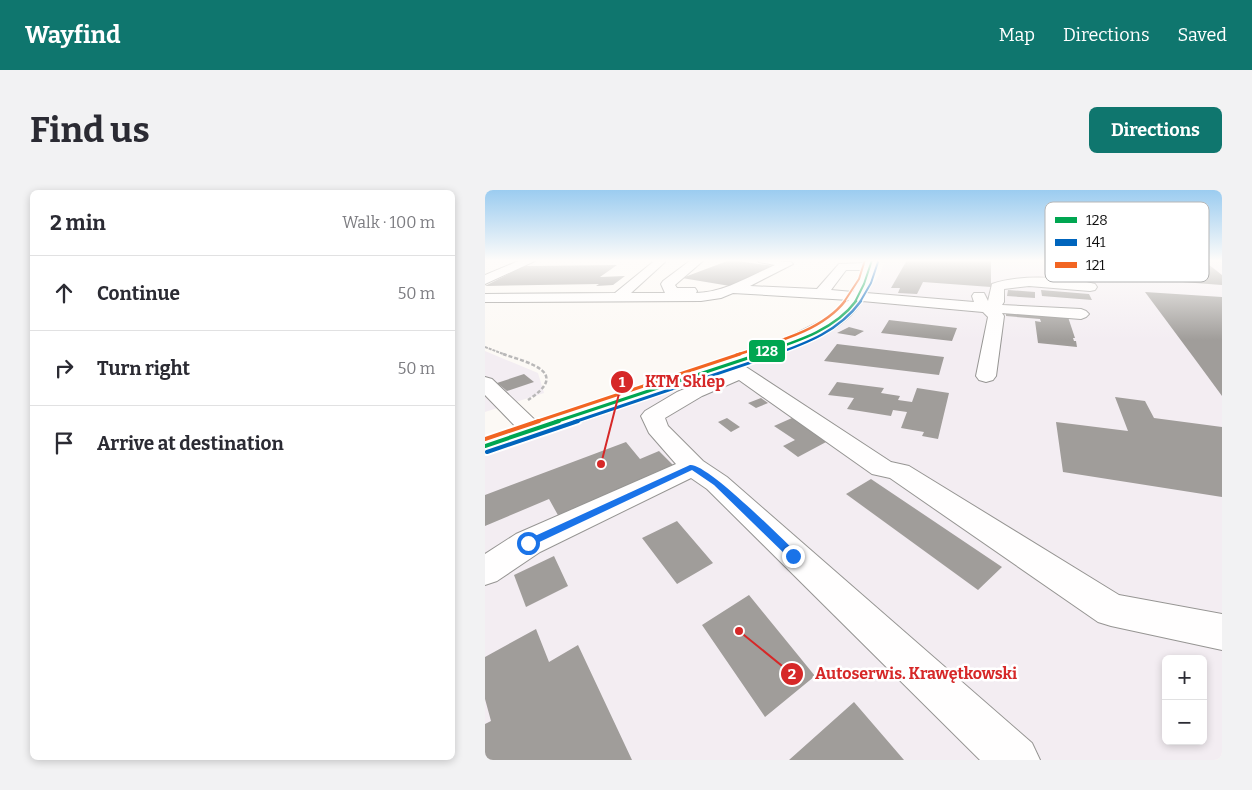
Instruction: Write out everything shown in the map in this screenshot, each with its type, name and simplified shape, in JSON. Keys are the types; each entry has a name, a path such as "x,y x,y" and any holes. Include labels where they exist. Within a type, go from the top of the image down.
{"street":[{"path":"620,296 631,287"},
{"path":"668,287 669,290 677,292 731,289 997,302 998,287"},
{"path":"485,298 701,297 716,295 736,287"},
{"path":"821,293 826,287"},
{"path":"861,287 850,308 819,328 734,369 673,402 653,416 657,428 693,467 717,483 1015,760"},
{"path":"1084,287 1090,287"},
{"path":"983,301 1081,314"},
{"path":"983,301 995,316 986,376"},
{"path":"485,446 734,369"},
{"path":"734,369 882,468 899,472 1111,610 1222,632"},
{"path":"485,383 532,430"},
{"path":"485,571 528,543 693,467"}],"path":[{"path":"485,347 540,367 545,375 546,382 540,392 512,411"}],"shaded area":[{"path":"871,287 1222,287 1222,760 485,760 485,452 790,348 848,318"},
{"path":"485,351 538,373 544,393 485,412"}],"building":[{"path":"921,287 917,294 898,293 900,288 891,288"},
{"path":"1008,290 1035,292 1035,298 1007,296"},
{"path":"1041,290 1089,294 1092,300 1042,296"},
{"path":"1145,292 1222,297 1222,396 1197,362"},
{"path":"1006,312 1068,317 1077,347 1038,343 1035,321 1041,322 1040,319 1006,316"},
{"path":"889,320 957,328 952,341 881,333"},
{"path":"849,327 864,331 855,336 837,333"},
{"path":"837,344 944,357 939,375 824,361"},
{"path":"524,374 534,382 507,391 497,383"},
{"path":"837,382 884,388 881,393 900,396 898,400 912,402 917,388 949,393 938,439 922,436 924,432 901,428 907,412 893,410 891,416 847,409 854,398 828,395"},
{"path":"1115,397 1145,401 1154,418 1222,427 1222,497 1063,472 1056,422 1128,431"},
{"path":"761,398 768,403 756,408 748,403"},
{"path":"727,418 740,427 731,432 718,422"},
{"path":"792,418 828,441 798,457 783,446 795,440 774,426"},
{"path":"626,442 640,459 659,451 673,465 652,474 654,476 559,517 549,499 485,526 485,495"},
{"path":"871,479 1002,567 978,590 846,494"},
{"path":"677,521 713,563 677,584 642,538"},
{"path":"554,556 568,586 526,607 514,575"},
{"path":"749,595 815,676 765,717 702,625"},
{"path":"536,629 549,662 578,645 632,760 485,760 485,724 491,721 485,699 485,657"},
{"path":"854,702 904,760 789,760"}],"transit line":[{"name":"121","path":"485,439 805,330 831,315 842,305 855,287"},
{"name":"128","path":"485,446 804,337 826,327 844,314 859,296 863,287"},
{"name":"141","path":"487,452 812,340 841,323 852,313 869,287"}],"place":[{"name":"KTM Sklep","path":"601,464"},
{"name":"Autoserwis. Krawętkowski","path":"739,631"}],"route":[{"path":"528,543 693,467 717,483 793,556"}]}
